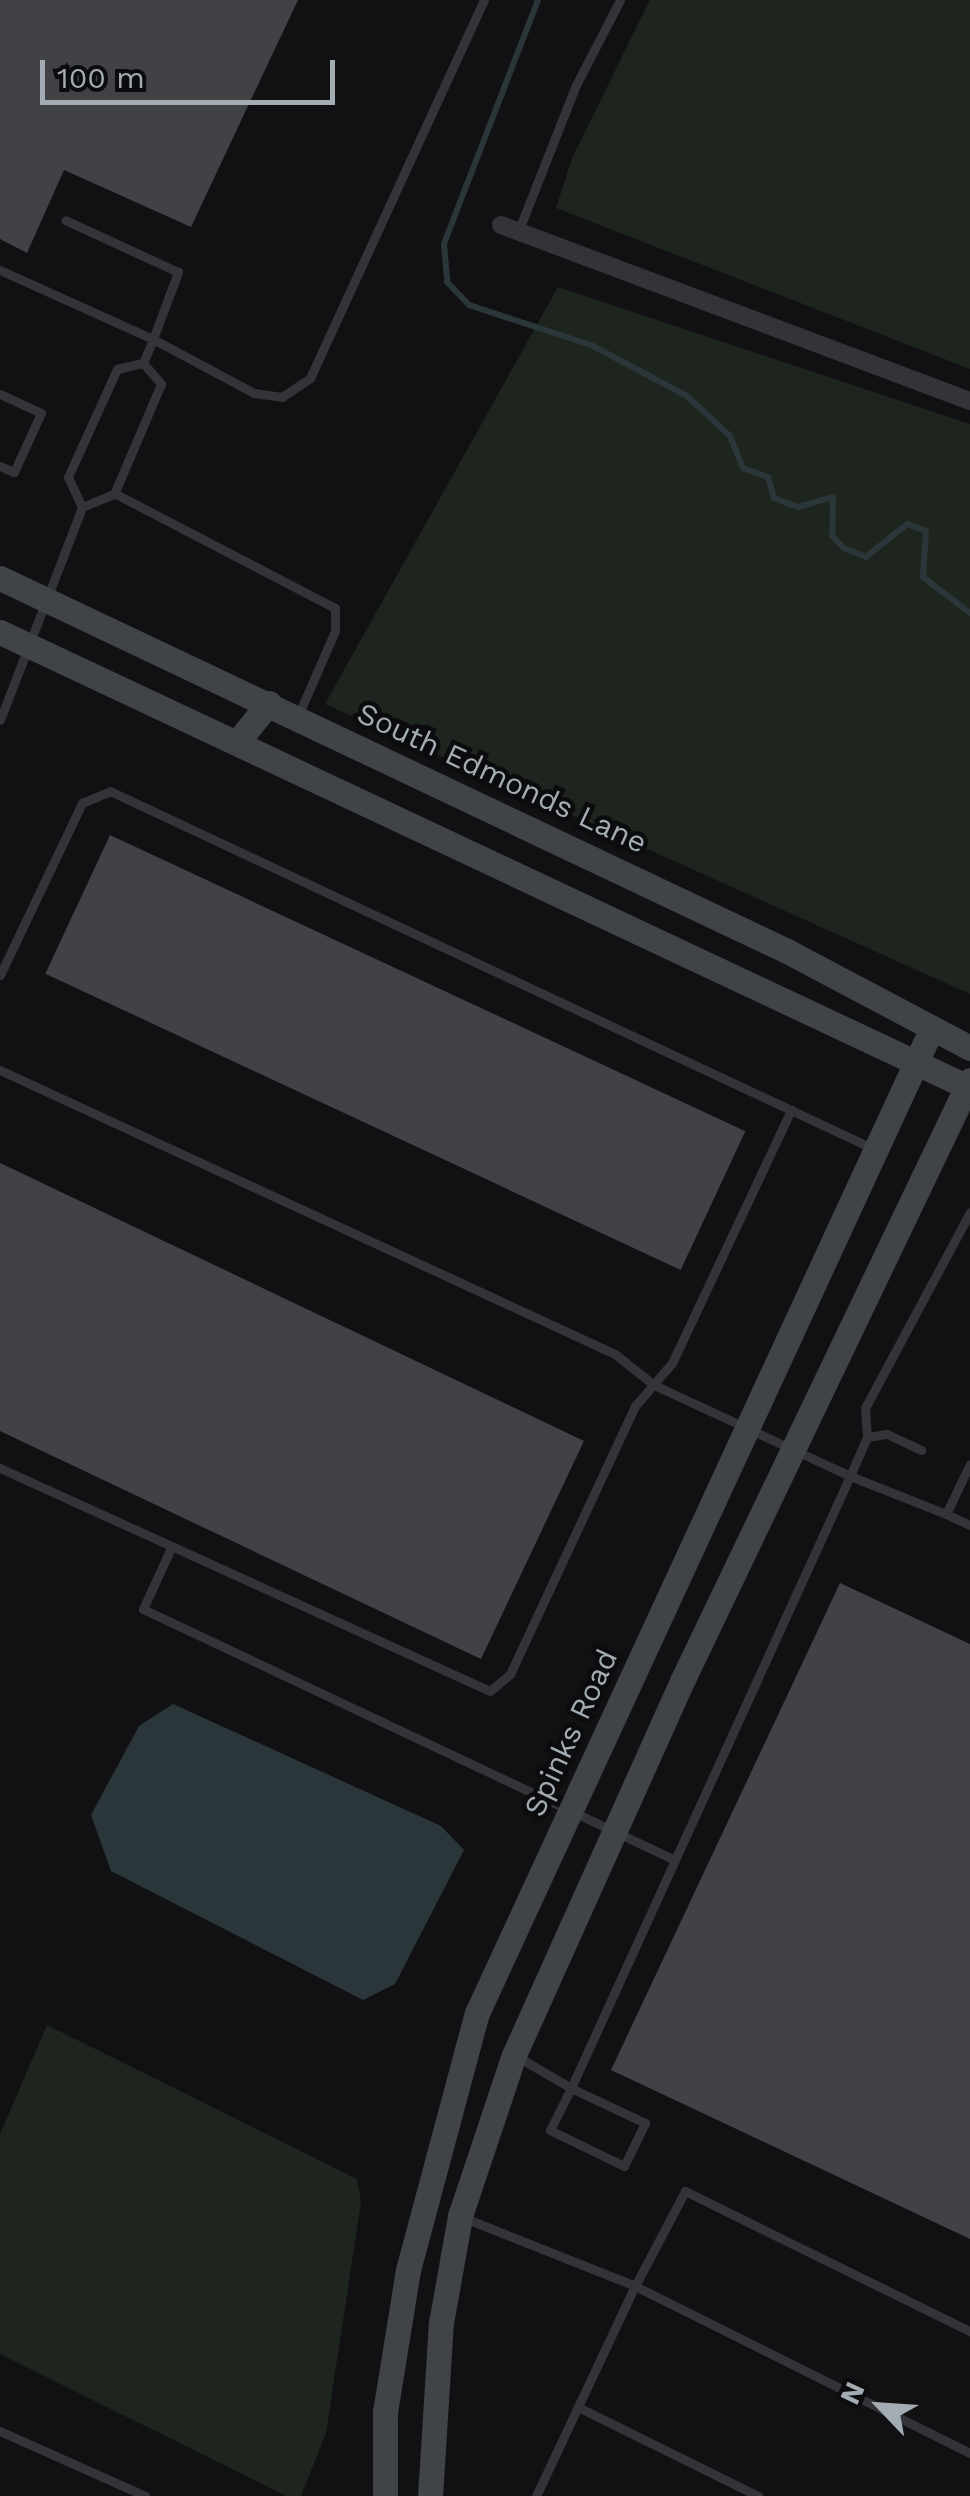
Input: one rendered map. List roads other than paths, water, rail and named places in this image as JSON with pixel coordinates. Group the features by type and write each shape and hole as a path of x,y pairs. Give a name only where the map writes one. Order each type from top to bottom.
{"main road":[{"name":"South Edmonds Lane","path":"0,578 788,951 970,1048"},
{"path":"0,632 969,1085 794,1448 514,2055 460,2216 441,2323 430,2496"},
{"path":"238,741 269,703"},
{"name":"Spinks Road","path":"385,2496 385,2412 421,2210 477,2013 931,1030"},
{"path":"421,2210 460,2216"}],"street":[{"path":"510,229 970,401"}],"lane":[{"path":"0,270 153,339 254,393 282,397 310,378 484,0"},
{"path":"510,229 620,0"},
{"path":"65,220 178,272 144,364"},
{"path":"82,508 114,493 161,384 144,364"},
{"path":"0,720 34,648 82,508 68,477 117,369 144,364"},
{"path":"0,394 41,413 14,472 0,466"},
{"path":"114,493 335,608 338,623 298,718"},
{"path":"0,975 82,802 110,791 876,1150"},
{"path":"0,1070 616,1354 654,1385 850,1476 970,1525"},
{"path":"0,1468 490,1691 510,1674 635,1406 672,1363 791,1110"},
{"path":"514,2055 571,2088 645,2124 624,2166 550,2130 571,2088 868,1437 865,1408 970,1212"},
{"path":"868,1437 886,1434 922,1450"},
{"path":"946,1514 970,1464"},
{"path":"171,1548 144,1609 570,1815 675,1860"},
{"path":"536,2496 684,2192 970,2330"},
{"path":"460,2216 635,2286 970,2454"},
{"path":"578,2407 758,2496"},
{"path":"0,2431 145,2496"}],"waterway":[{"path":"538,0 444,244 447,282 469,305 591,345 687,396 730,436 743,468 768,477 774,498 798,507 833,497 832,536 844,548 866,557 907,524 926,531 923,577 970,613"}]}
